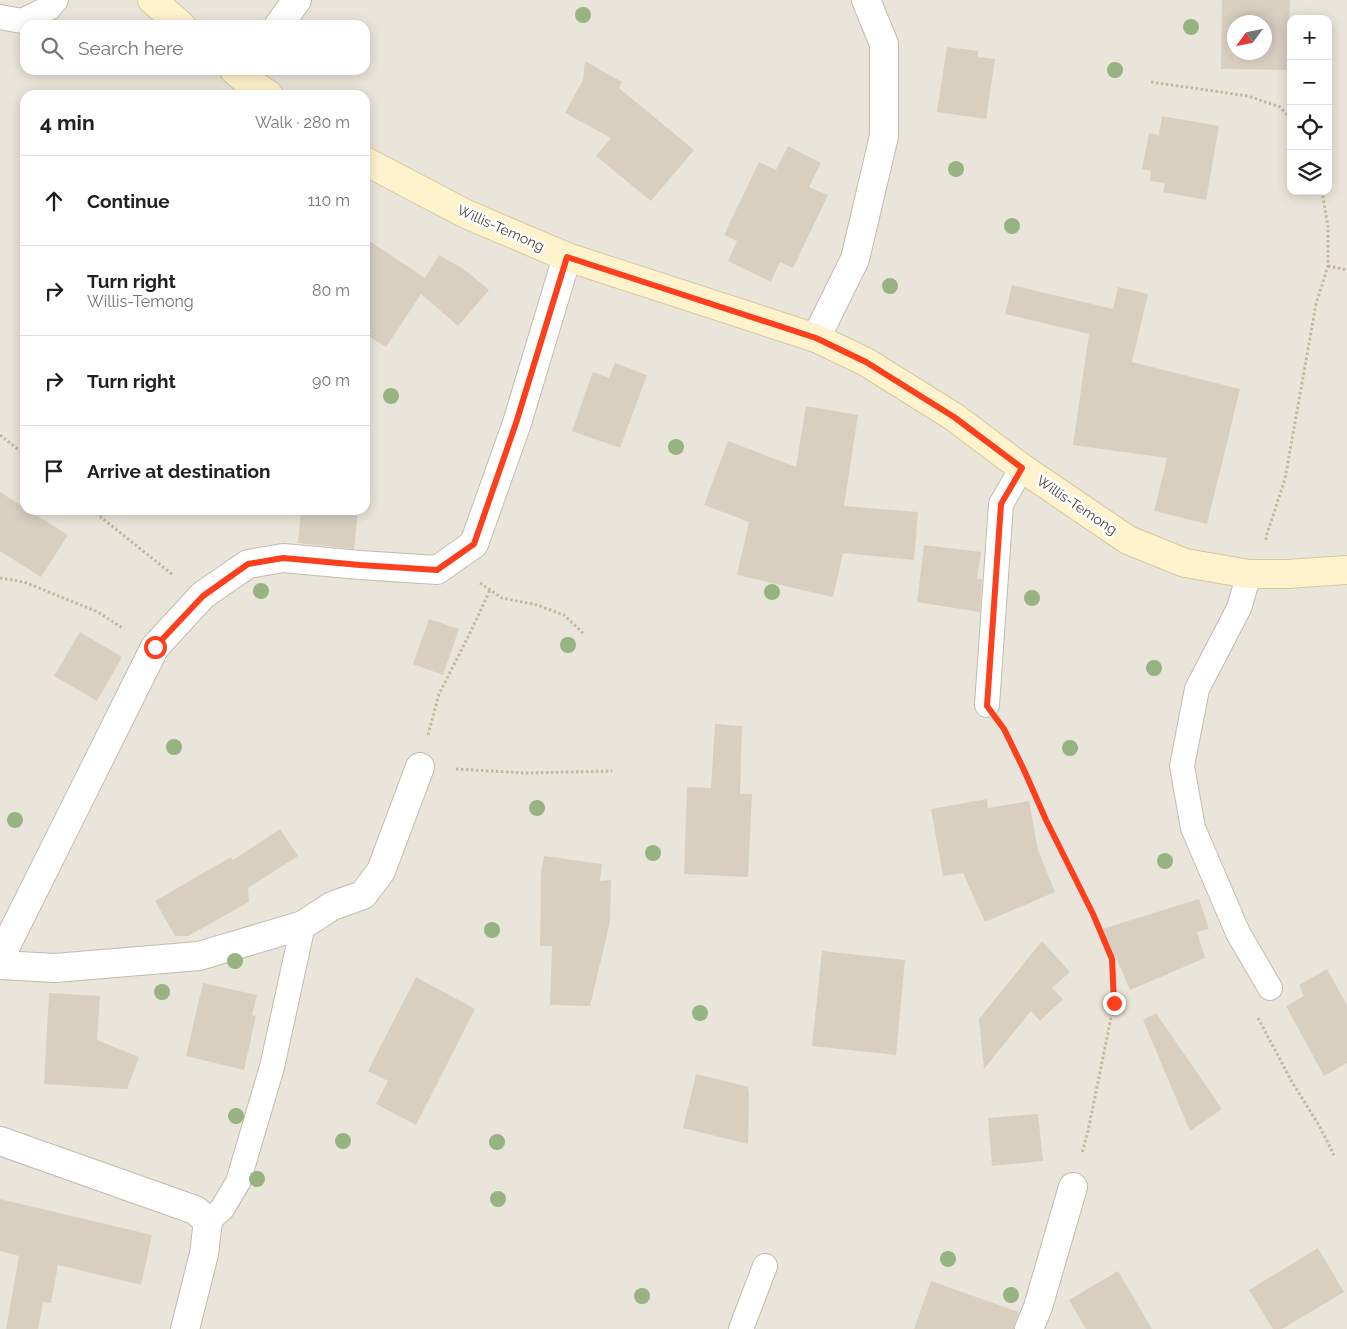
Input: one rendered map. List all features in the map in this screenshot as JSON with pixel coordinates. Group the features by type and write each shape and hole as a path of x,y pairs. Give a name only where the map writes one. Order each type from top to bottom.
{"main road":[{"path":"152,0 175,20"},
{"path":"244,75 261,90"},
{"name":"Willis-Temong","path":"370,164 466,214 567,257 816,338 866,362 954,417 1022,468 1128,540 1185,563 1258,573 1288,574 1347,570"}],"street":[{"path":"283,20 297,0"},
{"path":"816,338 855,259 884,136 884,44 866,0"},
{"path":"0,958 155,647 203,596 248,564 283,558 437,570 474,544 516,423 567,257"},
{"path":"0,965 55,968 199,956 303,925 332,906 363,895 381,871 420,767"},
{"path":"0,1141 195,1210 208,1220 204,1254 185,1329"},
{"path":"1029,1329 1038,1307 1072,1188"}],"lane":[{"path":"0,16 22,20 50,8 56,0"},
{"path":"987,706 1001,504 1022,468"},
{"path":"1258,573 1197,689 1182,766 1193,828 1238,933 1270,988"},
{"path":"208,1220 222,1209 238,1182 272,1067 303,925"},
{"path":"741,1329 765,1266"}],"path":[{"path":"1151,82 1248,96 1280,106 1287,114"},
{"path":"1258,573 1266,537 1285,479 1316,304 1328,266 1328,227 1323,195"},
{"path":"1328,266 1347,270"},
{"path":"0,435 20,450"},
{"path":"98,515 166,570 203,596"},
{"path":"455,557 478,581 502,598 537,605 564,615 585,635"},
{"path":"0,578 24,582 98,612 155,647"},
{"path":"490,590 439,694 420,767 525,773 612,771"},
{"path":"987,706 1004,729 1046,820 1093,914 1112,959 1114,1003 1088,1131 1072,1188"},
{"path":"1257,1016 1334,1155"}],"shaded area":[{"path":"0,0 1347,0 1347,1329 0,1329"}],"building":[{"path":"1222,0 1290,0 1290,15 1287,15 1287,70 1221,69"},
{"path":"947,47 978,51 978,57 995,59 986,119 937,112"},
{"path":"585,61 622,82 619,88 694,150 651,201 596,156 611,138 565,113 583,80"},
{"path":"1162,116 1219,126 1206,200 1163,192 1165,183 1150,181 1151,171 1142,169 1149,133 1159,135"},
{"path":"788,146 821,163 809,187 828,195 793,268 780,262 771,282 728,261 737,241 724,235 759,162 776,170"},
{"path":"370,241 425,278 439,255 465,270 489,290 458,326 421,294 386,347 370,337"},
{"path":"1012,285 1113,309 1118,287 1148,294 1132,362 1240,389 1207,524 1154,511 1167,458 1073,445 1089,334 1005,314"},
{"path":"615,363 647,375 620,448 572,431 593,372 609,378"},
{"path":"806,406 858,415 844,506 918,512 914,560 843,553 833,597 737,575 749,522 704,505 728,441 796,467"},
{"path":"0,492 20,505 20,515 36,515 68,535 41,577 0,551"},
{"path":"301,515 357,515 354,549 298,543"},
{"path":"924,545 981,552 977,579 982,579 980,612 917,602"},
{"path":"429,619 459,629 443,675 413,664"},
{"path":"80,632 122,657 97,701 54,676"},
{"path":"715,724 742,726 740,794 752,794 748,877 684,874 687,787 711,788"},
{"path":"987,799 988,808 1029,801 1038,850 1055,892 985,922 963,873 943,876 931,809"},
{"path":"280,829 298,856 248,888 249,902 188,936 175,936 155,901 231,857 233,860"},
{"path":"544,856 602,864 600,881 611,880 610,922 590,1006 550,1005 552,946 540,946 541,872"},
{"path":"1199,899 1209,929 1197,932 1205,958 1130,990 1116,957 1122,955 1111,958 1102,929"},
{"path":"1042,941 1070,972 1052,988 1063,999 1040,1021 1031,1011 984,1069 979,1019"},
{"path":"822,951 905,960 896,1055 812,1046"},
{"path":"1327,969 1347,1005 1347,1063 1324,1076 1286,1006 1304,996 1299,985"},
{"path":"416,977 475,1009 416,1125 376,1104 388,1081 368,1071"},
{"path":"203,983 257,995 252,1015 256,1016 244,1070 186,1056"},
{"path":"49,993 100,996 97,1040 139,1057 127,1089 44,1084"},
{"path":"1156,1013 1222,1109 1190,1131 1143,1020"},
{"path":"696,1074 749,1087 748,1144 683,1128"},
{"path":"1038,1114 1043,1161 992,1166 988,1118"},
{"path":"0,1199 152,1235 141,1285 58,1265 51,1303 43,1302 38,1329 6,1329 19,1256 0,1251"},
{"path":"1318,1248 1344,1292 1282,1329 1273,1329 1249,1290"},
{"path":"1118,1271 1152,1329 1086,1329 1069,1300"},
{"path":"931,1281 1019,1312 1014,1329 914,1329"}],"route":[{"path":"155,647 203,596 248,564 283,558 437,570 474,544 516,423 567,257 816,338 866,362 954,417 1022,468 1001,504 987,706 1004,729 1046,820 1093,914 1112,959 1114,1003"}]}
